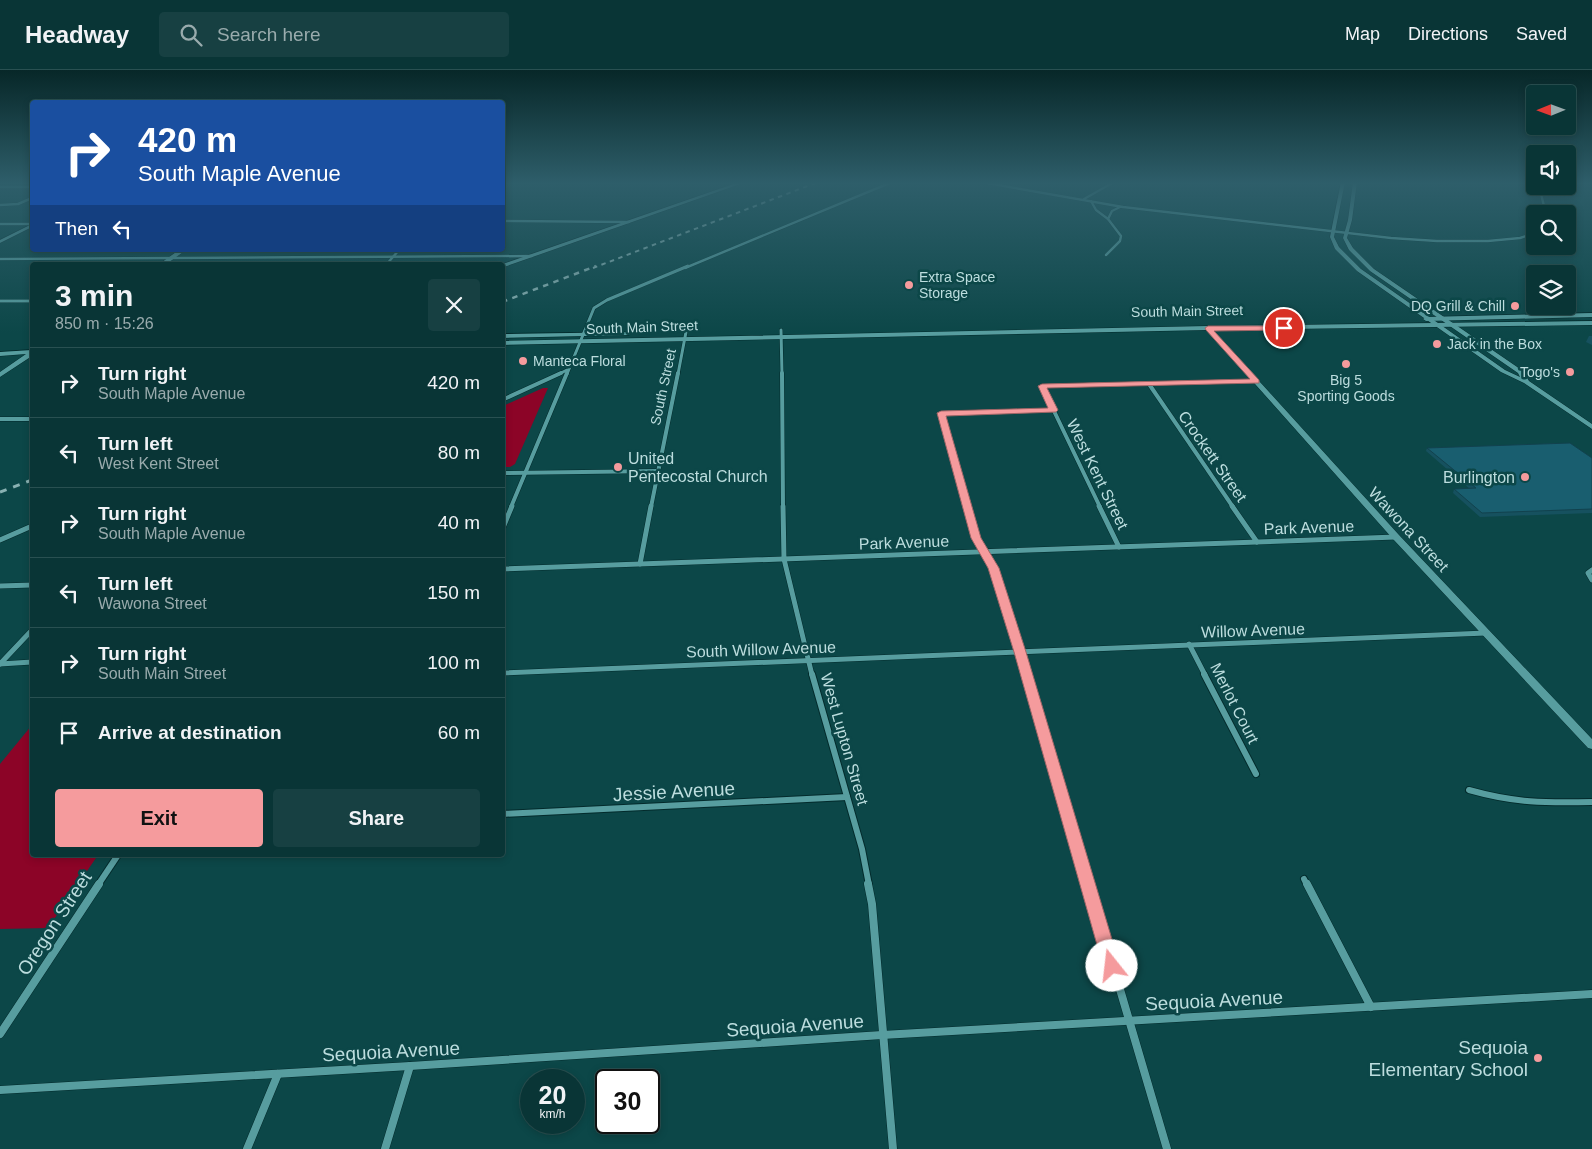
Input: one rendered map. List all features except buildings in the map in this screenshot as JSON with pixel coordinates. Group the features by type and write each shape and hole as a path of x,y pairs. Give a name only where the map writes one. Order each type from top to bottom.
{"main road":[{"path":"505,265 599,232"},
{"path":"165,262 180,252"},
{"path":"1529,324 1540,321 1570,320 1578,318 1580,315"},
{"name":"South Main Street","path":"1014,330 1252,322 1592,315"},
{"path":"1208,328 1252,322"},
{"name":"South Main Street","path":"505,336 1592,323"},
{"name":"South Main Street","path":"505,343 580,342 685,335"},
{"path":"0,354 30,352"},
{"path":"0,375 30,353"}],"street":[{"path":"0,242 18,232"},
{"path":"505,523 591,312 607,300 770,232"},
{"path":"1106,255 1120,242 1121,236 1118,232"},
{"path":"1332,232 1337,248 1353,264 1502,371 1526,382 1592,426"},
{"path":"1341,232 1413,240 1463,242 1526,236"},
{"path":"1346,233 1347,243 1360,260 1372,270 1521,372 1526,382"},
{"path":"389,262 397,252"},
{"path":"0,259 532,256"},
{"path":"0,301 30,301"},
{"name":"Wawona Street","path":"1208,328 1396,537 1592,745"},
{"name":"West Lupton Street","path":"782,334 784,559 808,660 862,849 872,904 893,1149"},
{"name":"South Street","path":"640,564 685,335"},
{"path":"505,399 568,370"},
{"path":"1148,384 1256,382"},
{"name":"West Kent Street","path":"1119,547 1042,386 1148,384"},
{"name":"Crockett Street","path":"1148,384 1257,542"},
{"path":"1053,410 941,413 976,538 994,568 1020,652 1167,1149"},
{"path":"0,419 30,419"},
{"path":"505,473 658,471"},
{"path":"0,540 30,527"},
{"name":"Park Avenue","path":"505,568 1396,537"},
{"path":"1592,570 1588,573 1592,580"},
{"path":"0,586 30,585"},
{"path":"0,664 30,632"},
{"name":"Willow Avenue","path":"1020,652 1486,633"},
{"name":"Merlot Court","path":"1189,644 1256,774"},
{"name":"South Willow Avenue","path":"505,673 1020,652"},
{"path":"0,664 30,662"},
{"path":"1469,790 1500,799 1532,803 1592,802"},
{"name":"Jessie Avenue","path":"505,814 847,797"},
{"name":"Oregon Street","path":"0,1034 117,857"},
{"path":"1304,879 1371,1007"},
{"name":"Sequoia Avenue","path":"0,1090 410,1066 882,1035 1592,994"},
{"path":"385,1149 410,1066"},
{"path":"247,1149 278,1074"}],"shaded area":[{"path":"543,388 548,388 515,464 510,467 505,467 505,405"},
{"path":"30,727 30,857 97,857 48,928 0,929 0,764"}],"railway":[{"path":"593,268 686,232"},
{"path":"505,301 596,266"},
{"path":"0,492 30,481"}],"place":[{"name":"Extra Space Storage","path":"909,285"},
{"name":"DQ Grill & Chill","path":"1515,306"},
{"name":"Jack in the Box","path":"1437,344"},
{"name":"Manteca Floral","path":"523,361"},
{"name":"Big 5 Sporting Goods","path":"1346,364"},
{"name":"Togo's","path":"1570,372"},
{"name":"United Pentecostal Church","path":"618,467"},
{"name":"Burlington","path":"1525,477"},
{"name":"Sequoia Elementary School","path":"1538,1058"}],"route":[{"path":"1112,966 1020,652 994,568 976,538 941,413 1053,410 1042,386 1256,382 1208,328 1284,328"}]}
